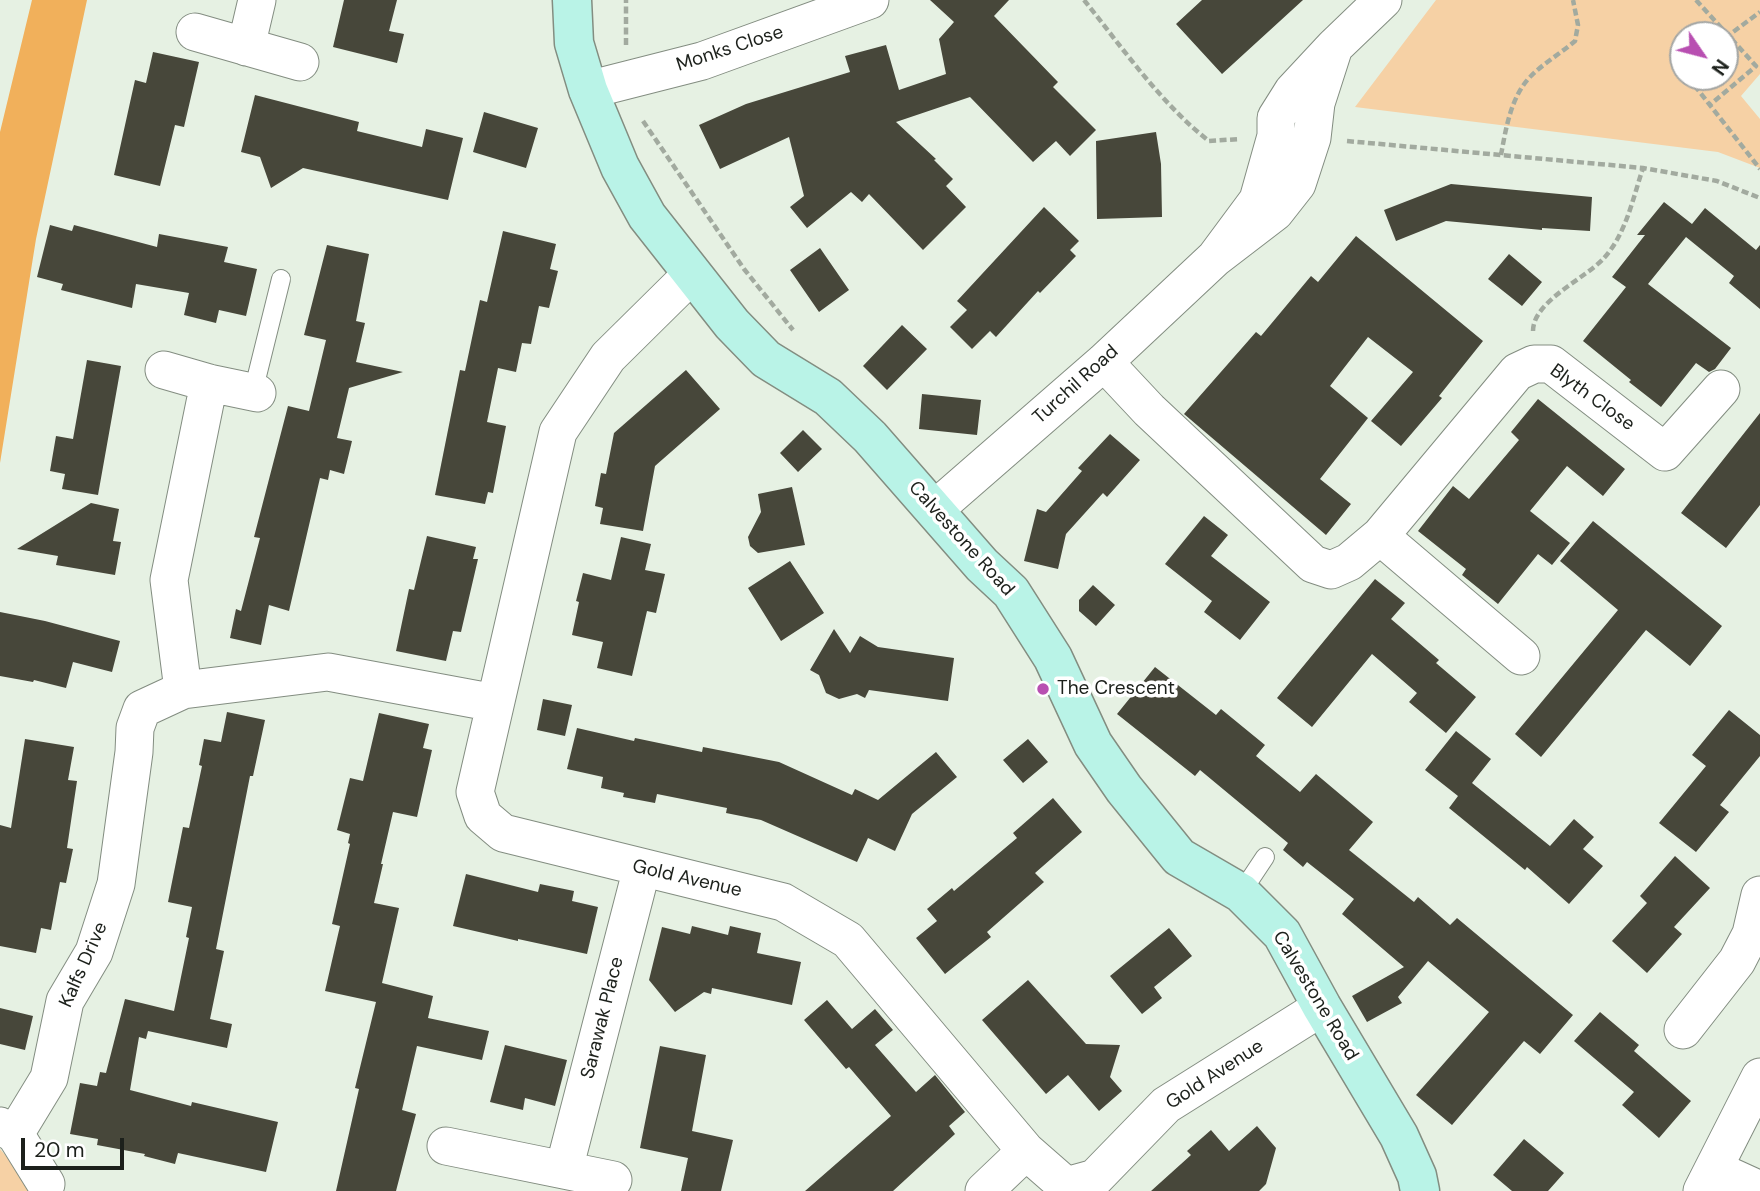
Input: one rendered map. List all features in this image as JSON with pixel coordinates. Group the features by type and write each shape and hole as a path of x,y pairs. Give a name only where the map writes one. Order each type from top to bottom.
{"street":[{"path":"246,47 257,0"},
{"name":"Calvestone Road","path":"572,0 574,43 588,90 620,167 646,216 732,324 766,359 828,397 870,437 982,565 1011,592 1053,658 1093,744 1124,789 1179,857 1241,893 1283,934 1322,1007 1399,1136 1417,1176 1420,1191"},
{"name":"Monks Close","path":"588,90 702,61 870,0"},
{"name":"Turchil Road","path":"1215,258 1258,200 1276,136 1276,118 1293,91 1383,0"},
{"path":"195,32 300,62"},
{"name":"Turchil Road","path":"934,510 1104,362 1215,258 1275,212 1297,184 1312,138 1316,103 1334,47"},
{"name":"Gold Avenue","path":"692,274 608,357 558,432 475,792 483,816 503,833 783,902 848,940 1026,1151 1066,1186 1095,1178 1166,1105 1322,1007"},
{"name":"Blyth Close","path":"1104,362 1149,410 1313,564 1331,570 1349,562 1380,536 1517,372 1534,364 1551,364 1665,452 1721,389"},
{"path":"164,370 255,393"},
{"path":"183,690 169,580 209,383"},
{"path":"1380,536 1521,656"},
{"name":"Kalfs Drive","path":"46,1184 7,1130 48,1078 65,1002 94,952 116,884 135,728 142,709 183,690 328,673 495,703"},
{"name":"Sarawak Place","path":"564,1169 642,868"},
{"path":"1683,1030 1737,961 1751,934 1760,895"},
{"path":"1760,1077 1708,1180 1760,1191"},
{"path":"446,1146 613,1180"},
{"path":"984,1191 1026,1151"}],"lane":[{"path":"255,393 281,279"},
{"path":"1241,893 1265,857"}],"path":[{"path":"625,51 626,0"},
{"path":"1084,0 1135,64 1194,129 1209,141 1276,136"},
{"path":"1501,155 1507,124 1518,95 1530,77 1575,41 1578,25 1574,0"},
{"path":"1696,0 1714,21"},
{"path":"1739,27 1760,12"},
{"path":"1739,48 1756,66 1739,80"},
{"path":"1700,91 1760,169"},
{"path":"1711,104 1726,91"},
{"path":"642,119 744,269 799,338"},
{"path":"1312,138 1643,168 1717,181 1760,198"},
{"path":"1533,342 1533,323 1540,309 1586,276 1605,257 1623,229 1643,168"}],"shaded area":[{"path":"32,0 87,0 36,239 0,463 0,132"},
{"path":"1436,0 1760,0 1760,74 1741,96 1760,119 1760,168 1718,152 1355,107"},
{"path":"0,1149 36,1190 38,1191 0,1191"}],"building":[{"path":"344,0 397,0 389,31 404,34 397,63 333,47"},
{"path":"930,0 1009,0 994,16 1058,82 1053,87 1096,130 1070,156 1056,141 1033,162 970,97 896,122 936,159 934,160 953,179 946,186 966,207 923,250 869,194 862,202 851,192 807,228 790,207 804,196 789,137 720,169 699,125 746,104 850,72 845,56 886,45 899,90 946,74 939,39 954,22"},
{"path":"1202,0 1303,0 1222,74 1176,24"},
{"path":"153,52 199,62 184,127 175,125 160,186 114,175 135,80 146,83"},
{"path":"255,95 359,122 357,131 422,147 426,129 463,138 448,200 303,168 271,188 260,157 241,152"},
{"path":"484,112 538,128 526,168 473,152"},
{"path":"1156,132 1161,164 1162,217 1097,219 1096,141"},
{"path":"1451,184 1592,197 1590,231 1542,230 1446,221 1396,241 1384,210"},
{"path":"1664,202 1692,224 1705,208 1756,250 1760,245 1760,309 1729,283 1734,276 1686,237 1648,284 1731,348 1715,369 1709,372 1696,363 1661,407 1583,341 1626,287 1612,277 1645,235 1637,235"},
{"path":"1044,207 1079,241 1070,250 1076,256 1040,293 1038,291 996,337 990,331 972,349 950,327 967,310 957,301"},
{"path":"50,225 72,231 74,225 157,247 159,234 228,247 224,262 257,269 246,316 219,310 216,323 184,315 189,293 136,284 132,308 61,290 63,284 37,277"},
{"path":"503,231 556,244 550,269 558,271 549,308 539,306 531,344 522,343 516,372 498,368 487,422 506,426 493,493 488,492 485,504 435,495 460,370 465,371 480,300 487,302"},
{"path":"1356,236 1483,341 1439,396 1442,398 1401,446 1371,421 1413,372 1368,337 1330,386 1368,418 1320,479 1351,504 1326,535 1184,414 1256,332 1261,336 1311,276 1318,282"},
{"path":"327,245 369,254 356,321 365,323 356,362 403,372 349,388 337,438 352,441 344,474 330,470 328,480 320,478 289,611 269,605 261,645 230,638 236,609 241,611 260,538 254,537 288,406 309,411 326,340 304,335"},
{"path":"820,248 849,290 819,312 790,270"},
{"path":"1509,254 1542,282 1522,306 1488,279"},
{"path":"902,325 927,349 887,390 863,366"},
{"path":"87,360 121,366 98,495 62,489 65,474 50,471 56,436 73,439"},
{"path":"686,370 720,409 655,466 643,531 600,524 603,508 595,506 601,473 606,474 614,433"},
{"path":"922,394 981,400 977,435 919,429"},
{"path":"1538,399 1625,469 1603,496 1567,466 1530,511 1570,543 1552,565 1538,554 1498,604 1462,575 1466,569 1418,531 1453,486 1469,499 1519,440 1511,432"},
{"path":"1760,413 1760,505 1726,548 1681,513"},
{"path":"803,430 822,449 798,472 780,453"},
{"path":"1110,434 1140,460 1107,497 1103,493 1066,534 1058,569 1024,561 1037,509 1046,512 1082,471 1078,468"},
{"path":"792,487 805,545 758,553 750,546 748,537 761,512 758,494"},
{"path":"91,503 119,509 113,541 121,542 115,575 56,565 58,556 17,549"},
{"path":"1204,516 1228,535 1211,556 1270,602 1240,640 1204,612 1212,601 1165,564"},
{"path":"1593,521 1722,626 1690,666 1646,630 1541,757 1515,734 1618,610 1560,561"},
{"path":"427,536 476,547 473,559 478,559 461,632 453,631 446,661 396,651 409,589 414,590"},
{"path":"621,537 651,544 645,570 665,574 656,613 647,611 632,676 597,668 603,642 572,635 583,573 611,580"},
{"path":"790,561 824,613 781,641 748,588"},
{"path":"1375,579 1405,603 1391,619 1439,660 1436,663 1476,697 1446,733 1409,702 1417,693 1372,654 1312,727 1277,698"},
{"path":"1093,585 1115,605 1096,626 1079,611 1079,600"},
{"path":"0,612 120,641 112,672 73,662 66,688 34,680 33,682 0,676"},
{"path":"834,629 850,653 860,636 878,647 954,658 948,701 869,690 865,698 857,694 839,699 826,693 819,675 810,670"},
{"path":"1155,667 1216,715 1221,709 1265,745 1256,756 1300,792 1316,774 1373,822 1349,850 1414,902 1418,897 1450,925 1457,918 1573,1015 1540,1054 1524,1041 1452,1125 1416,1095 1489,1012 1428,961 1398,997 1402,1003 1367,1022 1352,996 1404,967 1342,914 1354,899 1307,862 1303,867 1283,850 1288,843 1200,770 1195,776 1117,714"},
{"path":"543,699 572,705 565,736 537,730"},
{"path":"1729,710 1760,735 1760,756 1720,805 1729,812 1696,852 1659,823 1706,766 1692,755"},
{"path":"227,712 265,720 253,776 250,776 216,949 224,951 210,1019 232,1024 227,1048 148,1031 146,1039 139,1037 130,1090 191,1106 192,1102 278,1122 266,1172 178,1153 175,1164 144,1156 145,1154 97,1145 98,1139 70,1134 80,1083 97,1086 100,1072 106,1073 125,999 174,1011 189,938 186,937 192,907 168,902 183,827 189,828 202,766 199,765 204,739 221,742"},
{"path":"379,713 429,724 423,748 432,750 417,817 393,812 381,864 374,903 399,908 382,983 433,996 428,1018 489,1031 482,1060 417,1046 402,1110 416,1114 396,1191 336,1191 359,1089 355,1088 376,1002 325,991 340,926 332,924 350,844 350,834 337,830 350,778 363,781"},
{"path":"577,728 634,741 635,738 702,752 703,747 779,762 852,795 855,789 878,800 936,752 957,777 912,814 895,851 868,838 857,862 761,820 726,813 727,808 657,794 655,803 623,797 624,793 601,788 603,777 567,769"},
{"path":"1456,731 1491,759 1472,783 1550,846 1574,819 1594,837 1583,849 1603,866 1569,904 1527,867 1525,870 1449,808 1458,796 1425,770"},
{"path":"25,739 74,747 68,780 77,781 67,848 73,849 66,883 60,882 51,930 41,928 36,953 0,946 0,825 11,828"},
{"path":"1028,739 1048,762 1023,783 1003,760"},
{"path":"1053,798 1082,832 1035,873 1044,882 987,932 991,937 945,974 916,938 937,921 927,909 952,888 954,891 1017,838 1013,833"},
{"path":"1675,856 1710,888 1674,927 1682,934 1647,973 1612,941 1647,903 1640,896"},
{"path":"466,874 538,892 540,884 574,891 572,901 598,907 587,954 453,926"},
{"path":"692,926 728,935 730,926 761,933 757,953 801,962 792,1005 712,988 711,994 704,992 675,1012 649,980 662,927 690,934"},
{"path":"1169,928 1192,956 1154,987 1162,998 1142,1014 1110,976"},
{"path":"1028,980 1086,1044 1120,1045 1110,1077 1122,1091 1099,1111 1068,1075 1046,1094 982,1020"},
{"path":"827,1000 852,1029 875,1009 893,1030 875,1045 916,1092 935,1075 965,1112 949,1126 955,1134 893,1191 805,1191 891,1116 804,1020"},
{"path":"0,1008 33,1016 25,1050 0,1044"},
{"path":"1600,1012 1639,1045 1634,1051 1691,1101 1659,1138 1622,1105 1634,1092 1574,1041"},
{"path":"505,1045 567,1060 555,1106 525,1098 523,1110 490,1102"},
{"path":"660,1046 706,1055 692,1131 733,1140 721,1191 681,1191 688,1158 640,1148"},
{"path":"1257,1126 1276,1148 1266,1184 1259,1191 1151,1191 1191,1155 1187,1151 1211,1130 1229,1151"},
{"path":"1524,1139 1564,1173 1548,1191 1512,1191 1493,1175"}],"place":[{"name":"The Crescent","path":"1043,689"}]}
